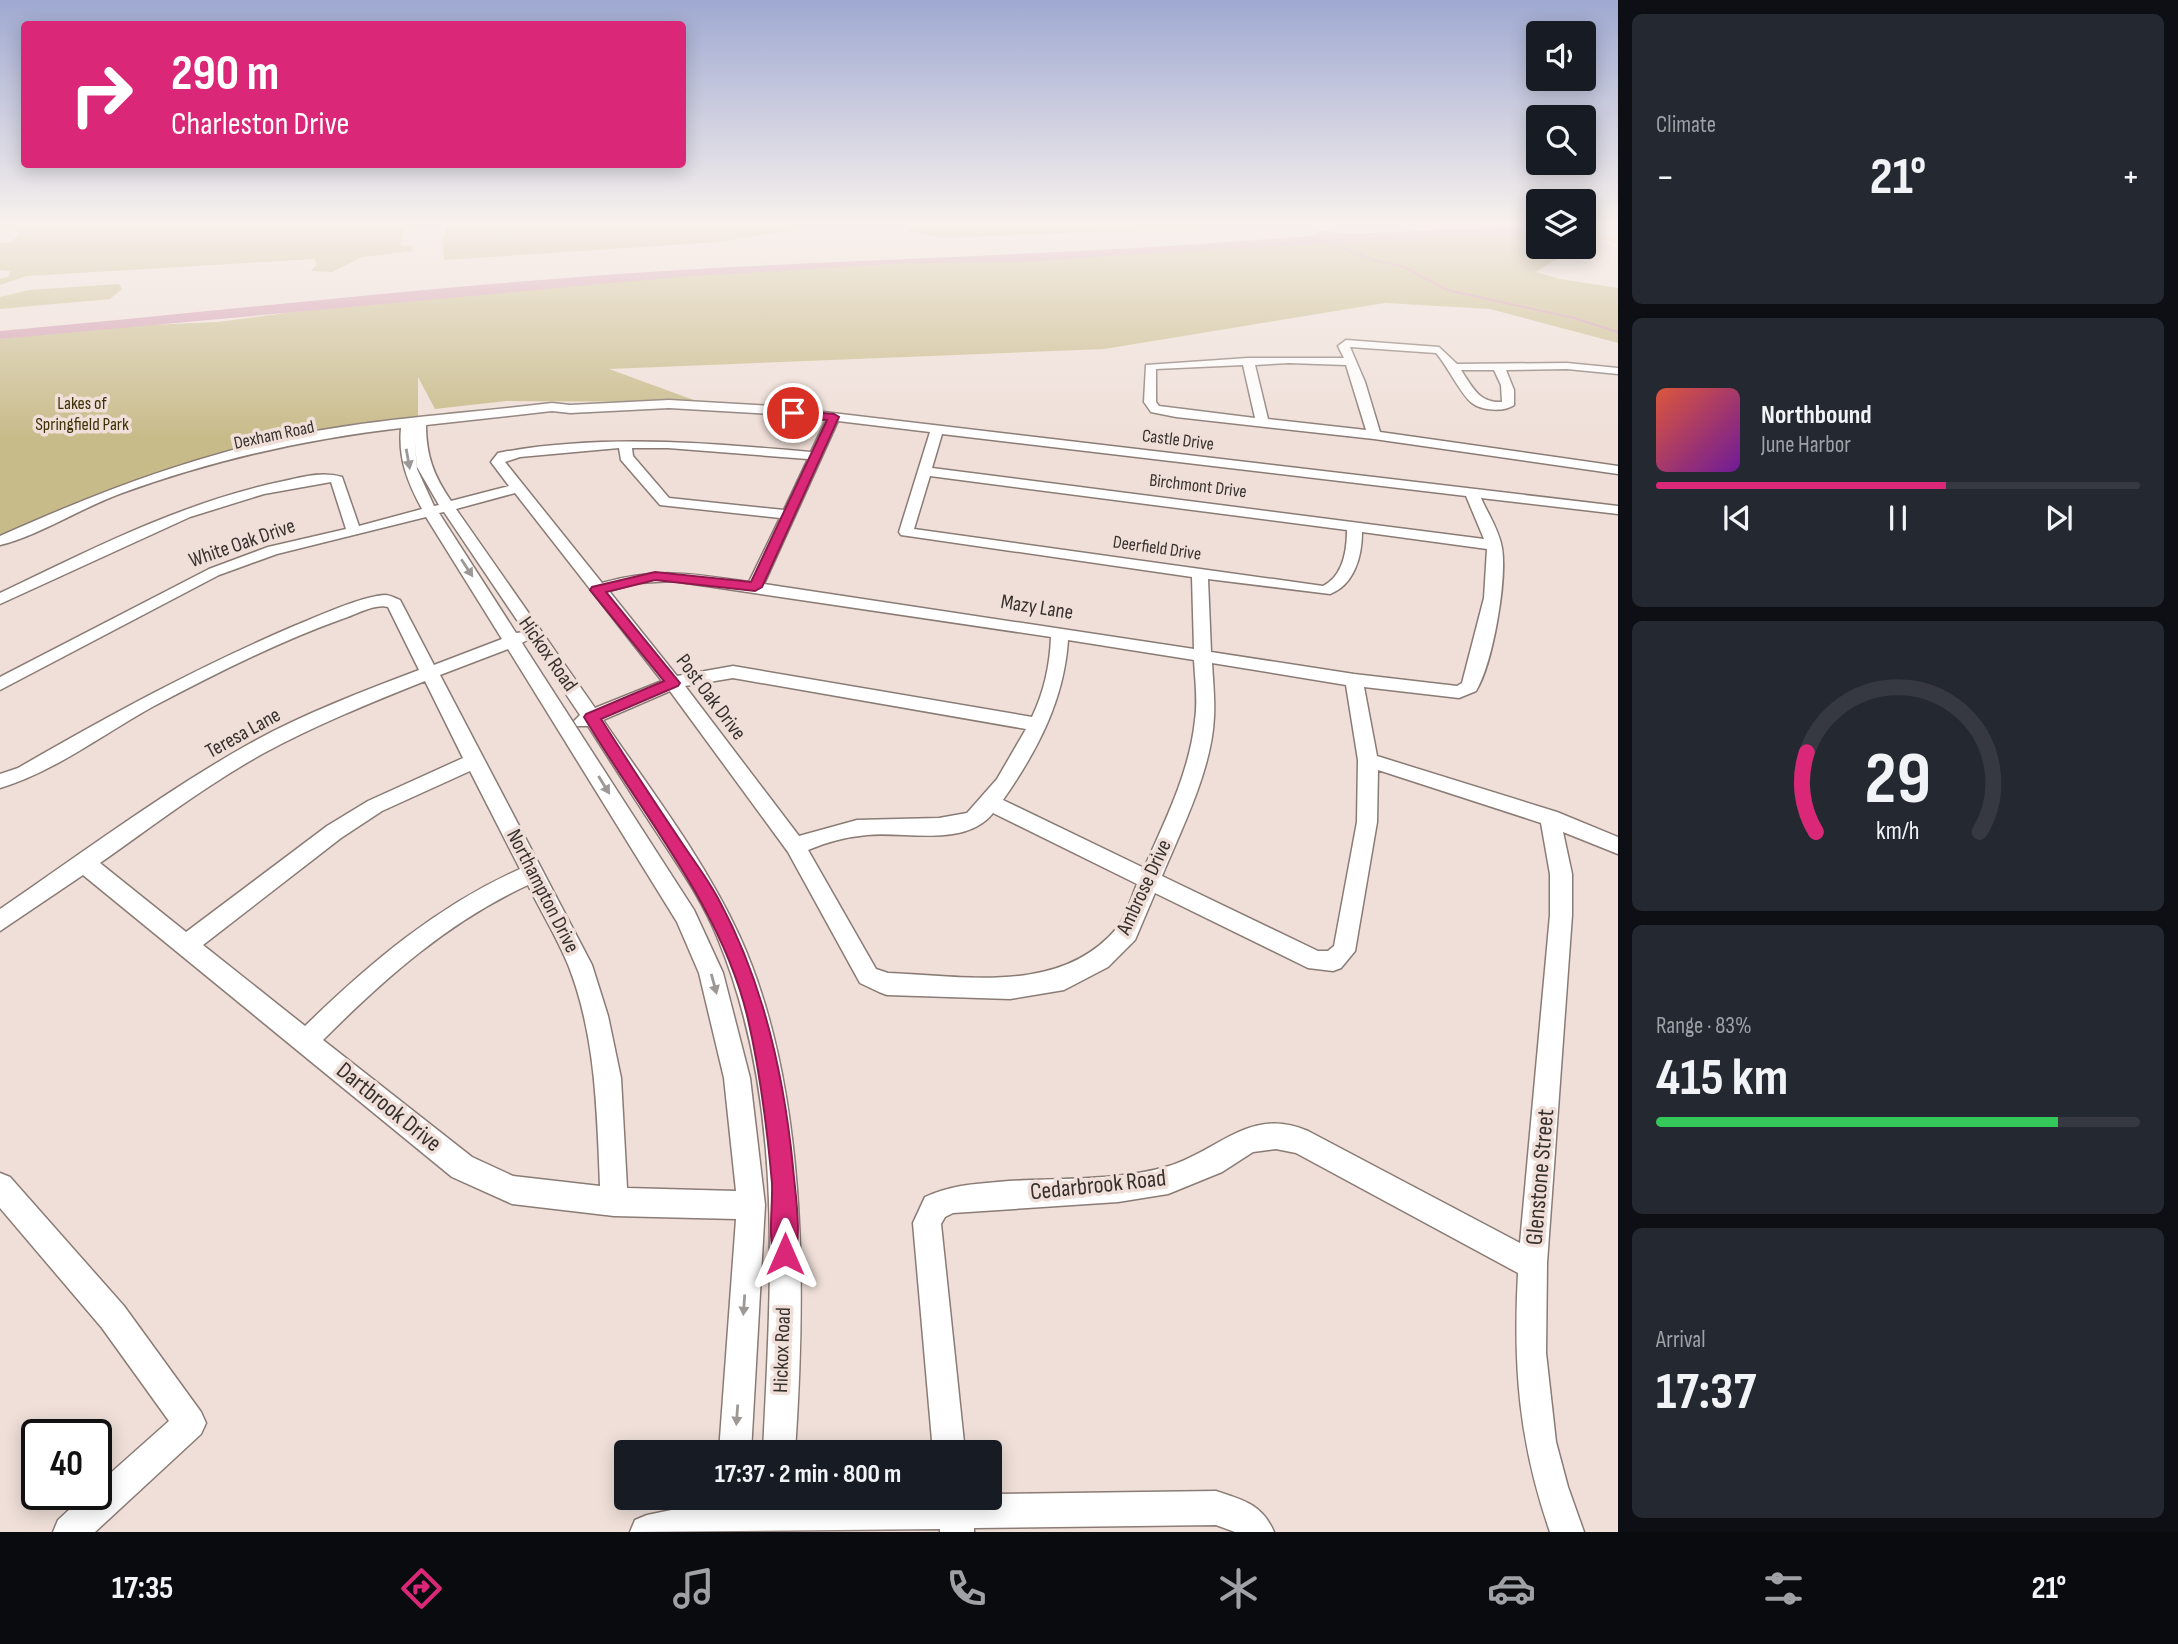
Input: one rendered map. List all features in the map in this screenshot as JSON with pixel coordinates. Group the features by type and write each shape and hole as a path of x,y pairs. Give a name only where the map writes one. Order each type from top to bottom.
{"street":[{"path":"1374,435 1359,382 1343,346 1346,343 1438,350 1454,367 1470,395 1476,401 1491,406 1508,405 1510,401 1506,382 1498,367"},
{"path":"1349,362 1248,361 1150,367 1150,402 1155,408 1374,435 1618,470"},
{"path":"1248,361 1262,422"},
{"path":"1454,367 1567,366 1618,371"},
{"name":"Dexham Road","path":"0,541 104,495 175,469 279,442 414,427 533,419 570,409 669,404 735,407"},
{"name":"Castle Drive","path":"735,407 1618,510"},
{"path":"755,587 834,417"},
{"name":"Dexham Road","path":"0,554 73,520 149,490 209,471 274,454 414,427"},
{"name":"Hickox Road","path":"414,427 425,469 447,506 470,544 592,717 713,906 743,974 756,1013 778,1135 785,1202 779,1440"},
{"name":"Hickox Road","path":"414,427 406,459 411,475 430,511 569,727 686,917 711,974 737,1078 751,1205 736,1440"},
{"path":"925,471 937,430"},
{"path":"788,515 666,502 625,457 625,444 702,445 816,456"},
{"name":"Post Oak Drive","path":"625,444 532,452 503,456 499,459 516,488 673,683 795,846 868,976"},
{"name":"Deerfield Drive","path":"925,471 906,532 1303,589 1333,590 1340,584 1356,538 1354,526"},
{"name":"Birchmont Drive","path":"925,471 1493,545"},
{"path":"0,598 162,524 224,501 289,483 323,478 337,480 354,532"},
{"name":"White Oak Drive","path":"0,684 214,572 273,550 354,532 516,488"},
{"path":"1471,492 1493,545"},
{"name":"Mazy Lane","path":"597,590 637,578 664,576 755,587 1447,693 1470,687 1477,666 1491,598 1493,545"},
{"name":"Ambrose Drive","path":"868,976 887,984 1010,988 1064,979 1100,960 1127,933 1180,809 1201,744 1205,717 1200,573"},
{"name":"Northampton Drive","path":"0,781 25,773 148,702 244,654 319,622 373,603 386,600 394,604 580,965 596,1016 608,1078 614,1202"},
{"name":"Teresa Lane","path":"0,921 194,787 257,749 333,710 534,633"},
{"path":"795,846 825,834 850,829 878,826 936,827 975,818 990,803 1039,725 1058,663 1060,634"},
{"path":"569,727 673,683 715,673 751,674 1039,725"},
{"path":"990,803 1316,961 1333,961 1344,951 1367,822 1368,760 1354,680"},
{"path":"186,945 334,832 375,806 476,760"},
{"path":"1368,760 1550,818 1618,846"},
{"name":"Glenstone Street","path":"1550,818 1561,874 1561,915 1529,1326 1531,1396 1553,1498 1567,1532"},
{"name":"Dartbrook Drive","path":"85,864 462,1167 512,1190 614,1202 751,1205"},
{"path":"307,1040 345,1002 456,910 534,872"},
{"name":"Cedarbrook Road","path":"948,1440 927,1223 935,1207 952,1199 1118,1188 1168,1180 1212,1162 1249,1139 1276,1136 1299,1140 1532,1265"},
{"path":"1,1191 113,1317 190,1423 70,1532"},
{"path":"647,1532 731,1515 955,1514 1216,1508 1245,1517 1257,1532"}],"green space":[{"path":"114,295 110,299 0,309 0,297"},
{"name":"Lakes of Springfield Park","path":"455,295 1618,295 1618,343 1490,309 1385,303 1104,349 609,369 699,402 506,401 435,409 418,377 418,420 236,451 0,538 0,339 126,326 218,322 330,307"}],"shaded area":[{"path":"368,295 477,295 0,339 0,331"}],"waterway":[{"path":"1472,295 1574,318 1618,332"}],"route":[{"path":"785,1254 785,1202 780,1148 766,1058 756,1013 743,974 729,937 713,906 592,717 673,683 597,590 637,578 655,576 755,587 834,417 793,413"}]}
